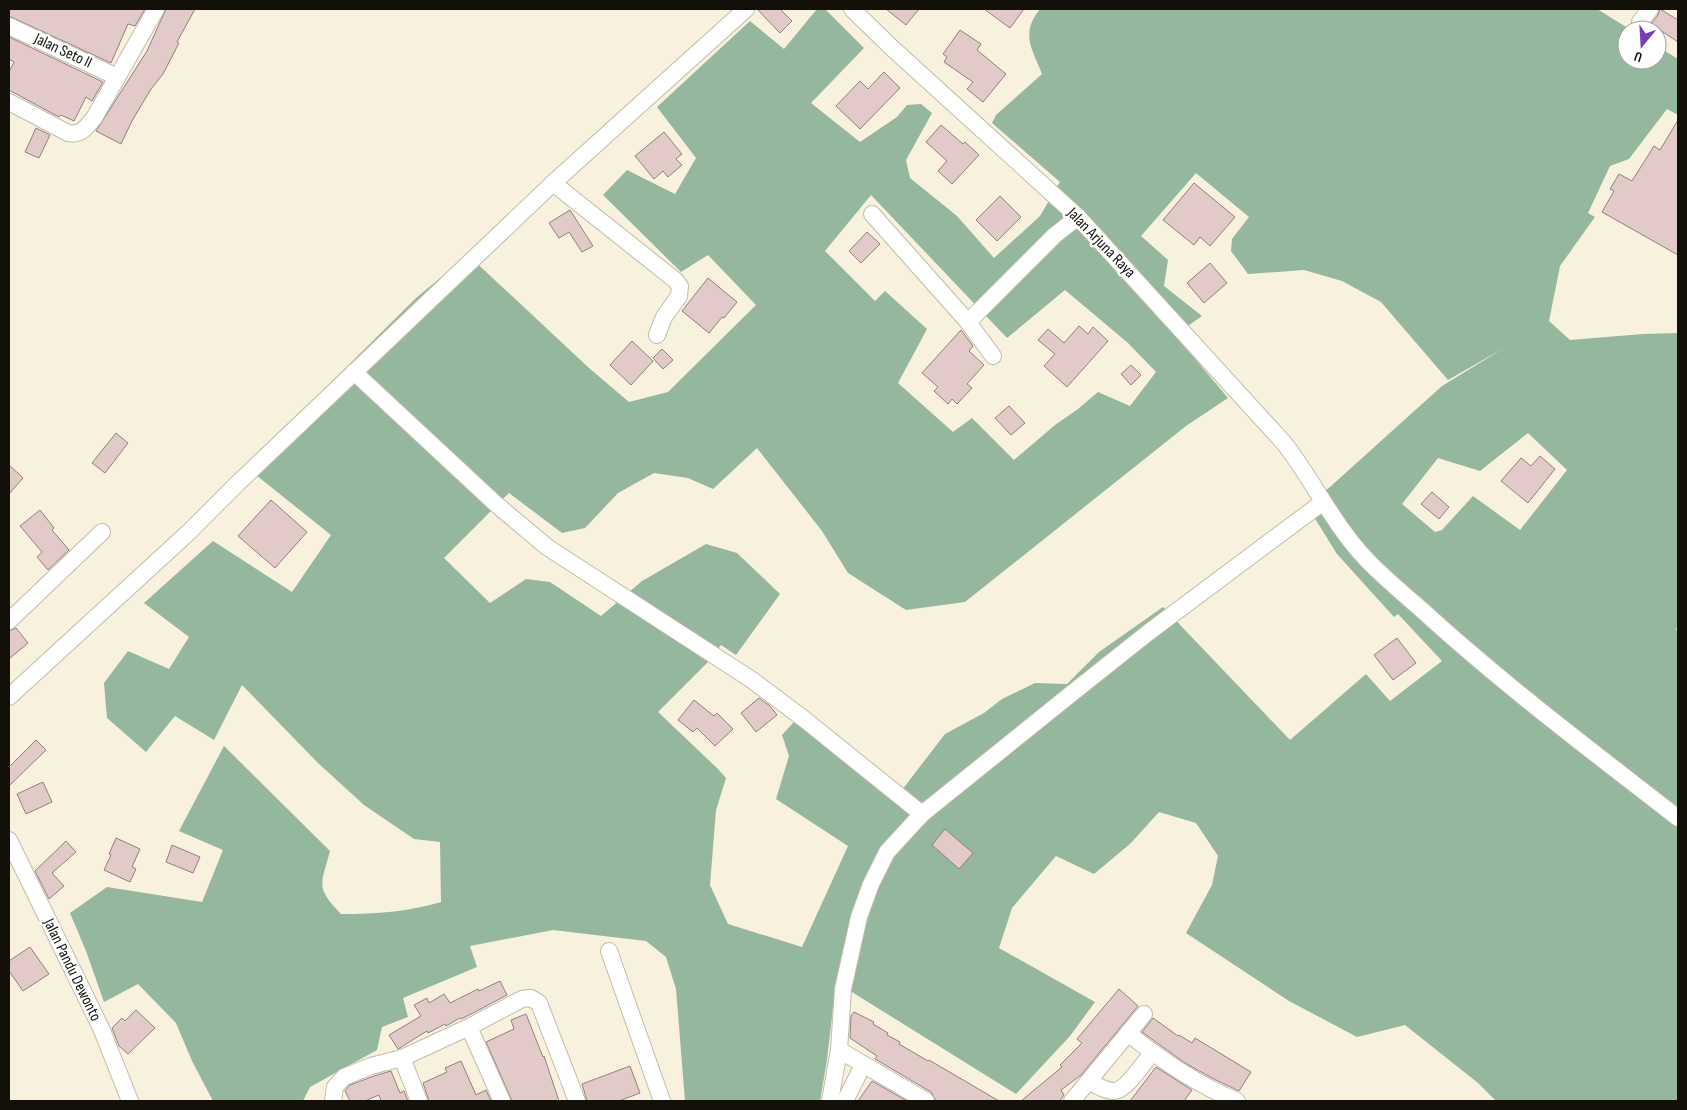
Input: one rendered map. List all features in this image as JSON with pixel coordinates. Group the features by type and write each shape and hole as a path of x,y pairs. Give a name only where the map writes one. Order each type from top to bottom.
{"street":[{"path":"9,102 68,133 78,133 84,130 94,118 156,9"},
{"path":"9,697 189,532 553,183 746,9"},
{"name":"Jalan Arjuna Raya","path":"852,9 890,47 1078,217 1284,443 1302,466 1322,502 1366,559 1505,682 1678,818"},
{"path":"1642,20 1650,9"},
{"name":"Jalan Seto II","path":"9,26 117,76"},
{"path":"553,183 675,280 680,286 679,296 664,316 657,335"},
{"path":"872,214 968,322 994,356"},
{"path":"968,322 1054,235 1078,217"},
{"path":"354,372 497,505 547,547 752,680 804,719 922,814"},
{"path":"830,1101 839,1050 842,989 859,917 871,884 887,852 922,814 1149,632 1322,502"},
{"path":"9,621 102,532"},
{"name":"Jalan Pandu Dewonto","path":"9,840 101,1028 130,1101"},
{"path":"609,951 662,1101"},
{"path":"333,1101 335,1087 344,1077 371,1066 402,1058 469,1027 522,998 531,998 537,1001 546,1020 577,1101"},
{"path":"1072,1101 1144,1014"},
{"path":"469,1027 502,1101"},
{"path":"1128,1033 1204,1095 1237,1101"},
{"path":"839,1050 925,1101"},
{"path":"1089,1081 1108,1090 1121,1090 1152,1053"},
{"path":"402,1058 419,1101"},
{"path":"845,1101 863,1065"}],"green space":[{"path":"817,9 825,9 864,48 811,103 860,142 897,117 907,105 921,104 932,113 906,160 910,178 957,216 994,258 1040,216 1060,182 992,123 996,115 1042,74 1032,49 1029,34 1030,26 1040,9 1597,9 1617,21 1617,70 1667,70 1667,52 1678,59 1678,115 1667,109 1629,159 1610,166 1588,213 1595,217 1560,266 1549,321 1570,340 1678,333 1678,626 1676,629 1678,633 1678,1101 1496,1101 1478,1083 1405,1025 1357,1037 1289,1001 1186,933 1212,885 1218,856 1196,823 1159,812 1131,843 1094,874 1056,856 1012,908 999,948 1095,1002 1070,1036 1016,1094 847,989 834,999 820,1101 685,1101 676,989 666,957 646,941 553,930 470,946 477,967 403,998 408,1017 382,1027 377,1050 310,1087 303,1101 213,1101 192,1061 176,1023 138,984 104,1002 70,913 107,887 202,902 223,850 179,831 224,746 330,851 322,885 327,898 341,914 392,912 441,902 440,842 414,839 364,805 318,763 242,685 214,740 175,716 146,752 107,718 104,683 128,651 169,669 189,637 144,603 213,541 292,592 331,535 246,467 416,298 468,255 589,368 629,402 668,392 756,305 708,255 681,272 603,195 627,170 675,194 696,158 657,107 750,21 784,49","holes":["1196,173 1249,217 1232,239 1231,251 1248,274 1304,270 1342,281 1381,302 1448,380 1504,348 1442,386 1330,487 1306,504 1337,554 1394,617 1398,614 1442,661 1390,701 1366,674 1290,740 1163,607 1099,652 1067,684 1035,683 1002,699 984,713 945,734 895,799 794,722 782,735 789,756 776,799 848,846 802,947 728,924 710,885 716,810 726,778 658,712 708,662 721,645 736,655 780,594 737,553 706,544 642,581 601,616 550,582 526,579 490,603 444,558 509,493 562,533 585,528 618,493 654,473 688,478 713,489 757,448 822,531 848,573 906,610 965,602 1186,426 1228,398 1175,335 1202,316 1164,286 1168,260 1141,236","871,195 1007,338 1065,290 1128,343 1156,372 1130,406 1098,392 1014,460 972,418 953,432 898,383 927,329 885,291 875,301 825,251","1528,433 1567,470 1520,530 1473,496 1442,530 1435,532 1402,504 1438,458 1480,471"]}],"building":[{"path":"9,9 145,9 135,26 128,24 111,63 9,16"},
{"path":"166,9 195,9 177,42 179,43 163,74 151,89 121,144 96,131 147,51"},
{"path":"757,9 780,9 792,21 780,33"},
{"path":"886,9 919,9 906,25"},
{"path":"984,9 1024,9 1010,28"},
{"path":"1660,9 1678,20 1678,42 1667,35 1667,20 1654,20"},
{"path":"960,30 981,44 977,50 1006,74 983,102 967,89 973,82 944,62 947,57 943,54"},
{"path":"9,37 103,82 92,101 86,97 74,121 61,115 59,117 9,90 9,72 14,62 9,59"},
{"path":"884,72 900,88 860,129 836,106 860,81 868,89"},
{"path":"1678,120 1678,255 1602,212 1614,191 1610,189 1619,174 1632,181 1654,146 1660,150"},
{"path":"941,125 963,144 965,142 979,155 952,184 938,171 947,161 926,142"},
{"path":"36,128 50,135 39,158 25,152"},
{"path":"664,132 682,154 676,159 682,165 668,177 663,171 654,179 635,156"},
{"path":"1194,183 1235,217 1210,246 1200,237 1194,245 1163,220"},
{"path":"1000,196 1021,217 997,241 976,220"},
{"path":"570,210 593,246 582,252 569,232 559,238 549,223"},
{"path":"867,232 880,244 861,263 849,251"},
{"path":"1210,263 1227,283 1204,303 1187,283"},
{"path":"708,278 737,302 709,333 682,311"},
{"path":"1079,326 1088,334 1093,327 1108,341 1067,387 1044,366 1055,354 1038,340 1048,329 1064,343"},
{"path":"961,330 973,346 969,351 984,365 967,384 972,388 957,404 952,399 948,404 934,391 938,387 922,373"},
{"path":"632,341 653,361 631,385 610,365"},
{"path":"662,349 673,360 663,369 653,358"},
{"path":"1131,365 1141,375 1131,385 1121,374"},
{"path":"1009,406 1025,423 1011,435 995,418"},
{"path":"116,433 128,443 105,473 92,463"},
{"path":"1540,456 1555,469 1528,503 1501,481 1521,458 1531,466"},
{"path":"9,465 23,478 9,494"},
{"path":"1432,492 1449,507 1439,519 1421,504"},
{"path":"271,500 307,532 275,568 238,536"},
{"path":"40,510 54,528 52,530 69,550 48,570 37,557 42,552 20,526"},
{"path":"16,628 28,643 9,659 9,631"},
{"path":"1397,638 1416,663 1393,680 1374,655"},
{"path":"759,698 770,706 777,715 756,732 741,713"},
{"path":"694,700 714,716 717,713 733,729 715,746 697,728 693,732 678,720"},
{"path":"36,740 46,750 9,786 9,767"},
{"path":"43,782 52,802 26,814 17,794"},
{"path":"945,829 973,853 959,869 932,845"},
{"path":"116,838 140,849 132,867 136,869 130,882 104,870"},
{"path":"66,841 76,852 52,873 64,886 49,899 35,871"},
{"path":"172,845 200,857 193,873 166,862"},
{"path":"30,947 49,974 23,991 9,971 9,961"},
{"path":"500,981 507,995 461,1019 446,1026 445,1024 428,1033 427,1031 398,1049 389,1035 421,1016 414,1005 427,998 429,1003 444,994 450,1003 478,989 479,991"},
{"path":"1119,989 1138,1006 1081,1075 1061,1090 1064,1095 1062,1098 1059,1101 1021,1101 1062,1067 1060,1065 1082,1043 1077,1039"},
{"path":"136,1010 155,1028 128,1054 119,1046 112,1028 122,1018 125,1021"},
{"path":"854,1012 874,1022 873,1024 888,1033 887,1035 900,1042 899,1044 999,1101 936,1101 931,1092 875,1059 877,1056 850,1038 851,1016"},
{"path":"526,1014 544,1056 559,1101 512,1101 486,1042 514,1029 511,1020"},
{"path":"1153,1018 1178,1036 1192,1043 1195,1038 1251,1072 1239,1091 1185,1063 1142,1032"},
{"path":"461,1061 476,1095 486,1090 491,1101 429,1101 423,1083 447,1072 445,1068"},
{"path":"630,1066 640,1093 619,1101 587,1101 582,1084"},
{"path":"1156,1067 1192,1090 1184,1101 1130,1101"},
{"path":"391,1071 400,1093 404,1091 408,1101 381,1101 379,1095 365,1101 350,1101 345,1091 350,1085"},
{"path":"872,1081 907,1101 858,1101"}]}
